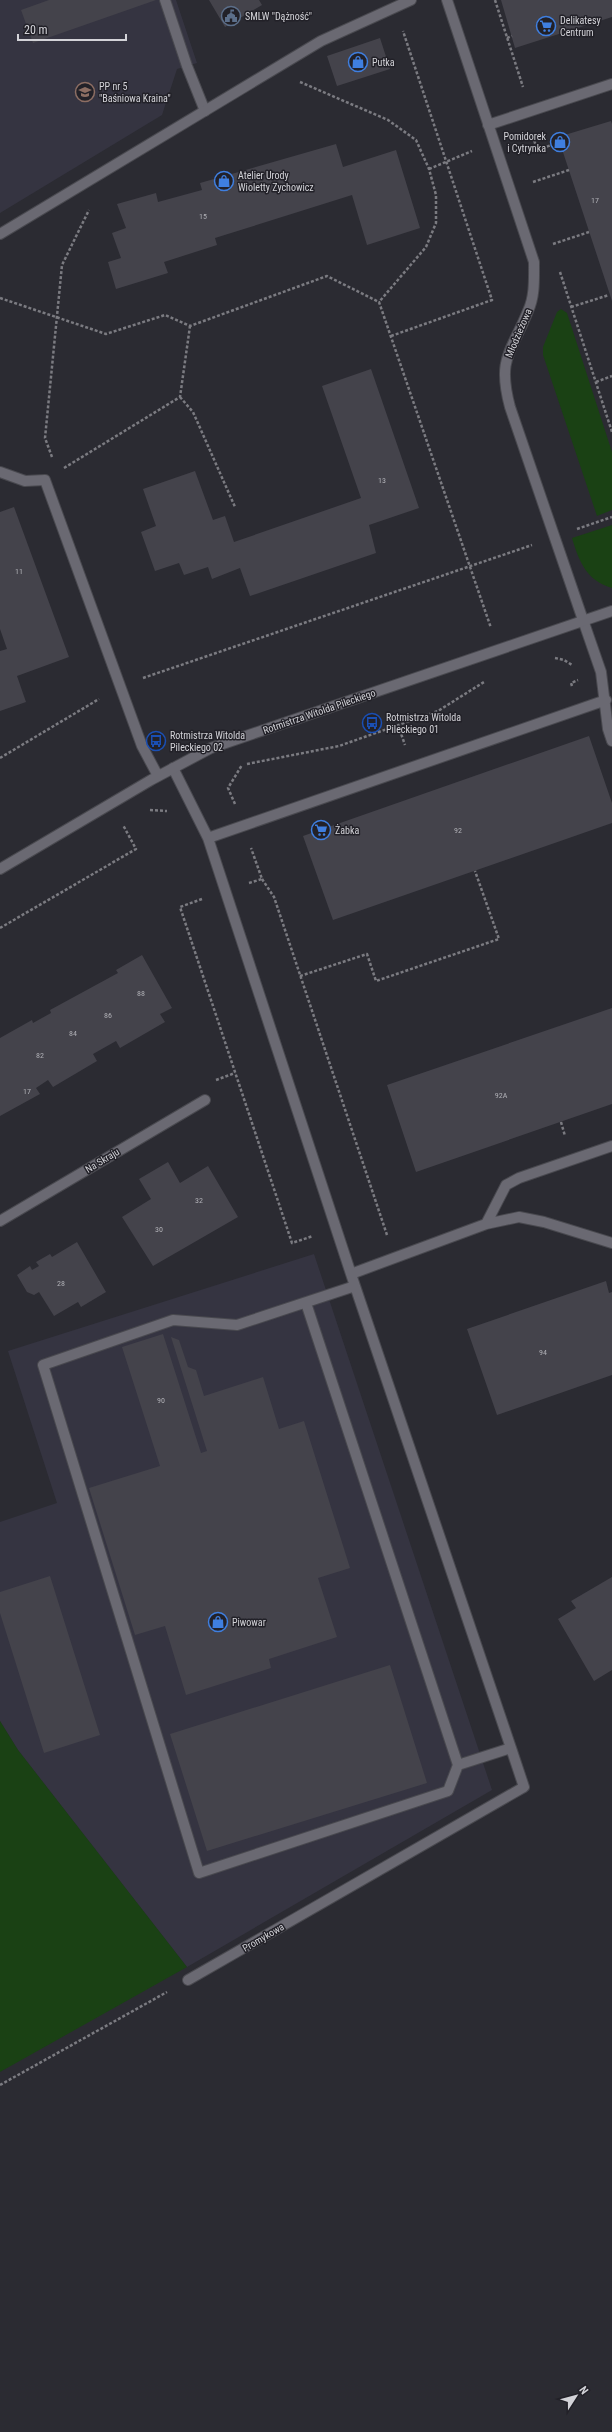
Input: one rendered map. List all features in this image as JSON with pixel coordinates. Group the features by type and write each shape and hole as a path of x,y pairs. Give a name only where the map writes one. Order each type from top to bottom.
{"street":[{"path":"165,0 187,66 205,111"},
{"path":"0,234 107,171 320,41 411,0"},
{"name":"Młodzieżowa","path":"447,0 534,262 534,287 529,310 507,354 504,383 601,672 606,700 608,729 612,741"},
{"path":"488,125 612,84"},
{"path":"0,472 25,481 45,480 142,746 158,776"},
{"name":"Rotmistrza Witolda Pileckiego","path":"0,869 158,776 211,748 612,611"},
{"path":"208,838 606,700"},
{"path":"173,768 208,838 351,1274 511,1748 458,1765"},
{"name":"Na Skraju","path":"0,1221 205,1100"},
{"path":"486,1224 506,1185 519,1178 612,1146"},
{"path":"351,1274 486,1224 519,1217 544,1222 612,1243"},
{"path":"306,1303 458,1765 448,1791 199,1873 43,1365 173,1320 237,1325 355,1286"},
{"name":"Promykowa","path":"188,1980 524,1787 511,1748"}],"path":[{"path":"495,0 531,111"},
{"path":"391,336 492,300 395,6"},
{"path":"507,38 512,36"},
{"path":"272,70 388,120 416,140 429,169 436,195 436,223 426,247 379,302"},
{"path":"532,134 537,150 560,142"},
{"path":"429,169 446,160 476,150"},
{"path":"531,182 568,170"},
{"path":"45,480 53,458 45,438 55,318 62,265 107,171"},
{"path":"551,245 589,232"},
{"path":"0,298 55,318 106,334 165,315 190,326 327,276 379,302 492,631 506,625 512,644"},
{"path":"571,307 609,295"},
{"path":"180,398 190,326"},
{"path":"596,382 612,376"},
{"path":"45,480 180,398"},
{"path":"180,398 194,412 235,507"},
{"path":"569,532 612,517"},
{"path":"0,758 120,686 470,567 539,542"},
{"path":"548,656 564,660 575,668"},
{"path":"578,673 581,679"},
{"path":"394,1258 274,897 262,879 228,788 240,765 339,746 438,711 489,679"},
{"path":"146,812 161,810 172,813"},
{"path":"0,928 136,848 122,826 127,823"},
{"path":"300,976 367,954 376,981 499,939 475,871"},
{"path":"225,892 262,879"},
{"path":"0,2085 188,1980"}],"shaded area":[{"name":"PP nr 5 \"Baśniowa Kraina\"","path":"0,0 176,0 197,63 177,69 162,115 0,213"},
{"name":"Piwowar","path":"314,1254 492,1790 187,1967 18,1750 0,1721 0,1522 57,1503 8,1351"}],"green space":[{"path":"561,309 567,313 612,452 612,510 597,516 543,355 543,347 557,312"},
{"path":"612,525 612,588 596,581 585,569 581,563 572,538"},
{"path":"0,1721 18,1750 187,1967 0,2072"}],"building":[{"path":"49,0 156,0 33,43 21,10"},
{"name":"SMLW \"Dążność\"","path":"209,0 259,0 262,5 225,27"},
{"name":"Delikatesy Centrum","path":"501,0 612,0 612,17 515,48"},
{"name":"Putka","path":"380,38 390,69 337,86 327,56"},
{"path":"611,121 612,124 612,301 558,137"},
{"path":"336,144 343,167 396,150 420,228 367,245 352,195 215,238 217,245 164,262 168,273 116,289 108,262 121,258 112,233 126,228 117,204 156,193 158,202 202,190 200,183"},
{"path":"371,369 419,508 369,525 376,553 250,596 240,568 212,579 208,567 184,575 179,563 155,571 141,532 156,526 143,489 195,471 213,520 225,516 234,542 361,498 322,386"},
{"path":"14,507 69,657 17,676 26,702 0,711 0,651 7,649 0,629 0,512"},
{"path":"589,736 612,803 612,823 333,920 303,836"},
{"path":"142,955 172,1008 160,1014 165,1022 120,1048 116,1041 93,1054 97,1061 53,1087 48,1080 36,1088 40,1094 0,1116 0,1038 32,1020 33,1023 51,1013 50,1010 118,973 116,970"},
{"path":"612,1008 612,1104 416,1172 387,1085"},
{"path":"168,1162 180,1183 208,1166 238,1217 153,1266 122,1217 151,1199 139,1179"},
{"path":"77,1242 106,1292 81,1307 78,1302 54,1316 39,1292 34,1295 27,1292 17,1275 30,1266 32,1270 39,1266 36,1262 50,1254 52,1257"},
{"path":"606,1281 609,1293 612,1292 612,1375 497,1415 467,1329"},
{"path":"163,1334 201,1453 207,1451 171,1337 179,1340 188,1367 196,1370 204,1396 263,1377 279,1429 304,1421 350,1568 318,1578 337,1637 269,1659 271,1668 186,1695 165,1626 135,1635 89,1488 160,1466 122,1347"},
{"path":"50,1576 100,1735 44,1753 0,1613 0,1592"},
{"path":"612,1577 612,1670 594,1681 558,1619 576,1608 571,1601"},
{"path":"390,1665 427,1783 207,1851 170,1734"}],"place":[{"name":"SMLW \"Dążność\"","path":"231,16"},
{"name":"Delikatesy Centrum","path":"546,26"},
{"name":"Putka","path":"358,62"},
{"name":"PP nr 5 \"Baśniowa Kraina\"","path":"85,92"},
{"name":"Pomidorek i Cytrynka","path":"560,142"},
{"name":"Atelier Urody Wioletty Zychowicz","path":"224,181"},
{"name":"Rotmistrza Witolda Pileckiego 01","path":"372,723"},
{"name":"Rotmistrza Witolda Pileckiego 02","path":"156,741"},
{"name":"Żabka","path":"321,830"},
{"name":"Piwowar","path":"218,1622"}]}
